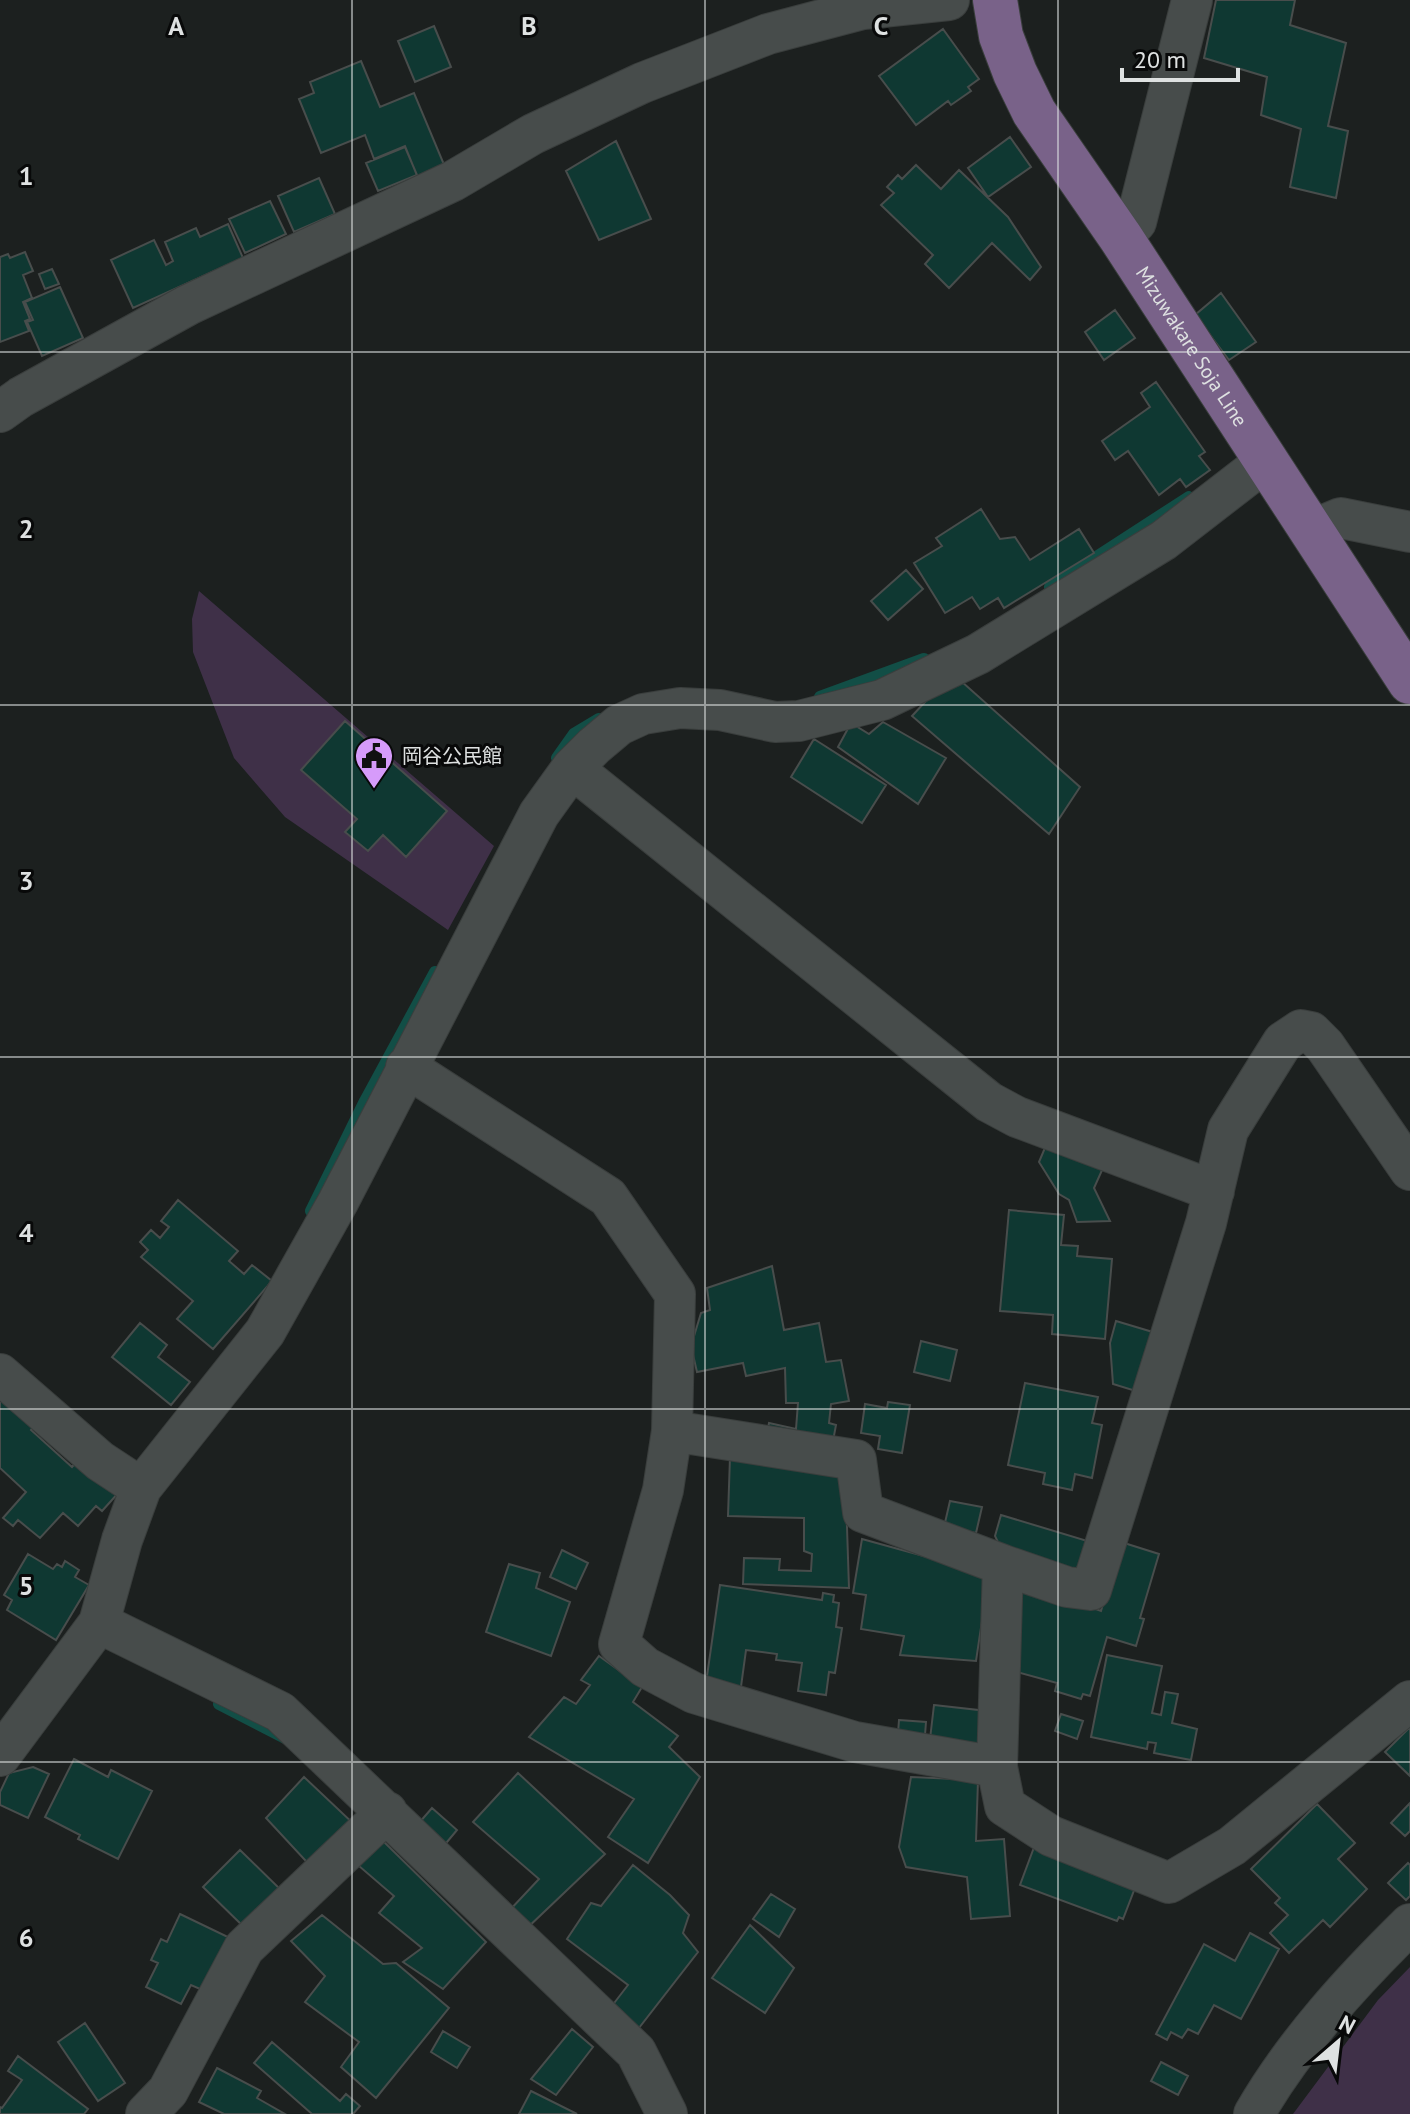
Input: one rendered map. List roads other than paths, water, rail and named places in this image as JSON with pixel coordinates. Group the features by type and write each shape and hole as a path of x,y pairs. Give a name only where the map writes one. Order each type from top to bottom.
{"main road":[{"name":"Mizuwakare Soja Line","path":"995,0 1001,36 1034,112 1121,238 1410,682"}],"street":[{"path":"0,412 21,397 188,305 453,181 533,134 642,83 768,34 863,9 949,0"},
{"path":"1121,238 1136,222 1192,0"},
{"path":"0,1756 93,1630 141,1488 265,1332 338,1202 539,814 572,768 619,725 643,714 680,708 720,710 775,722 799,721 882,700 978,654 1164,540 1266,461"},
{"path":"1312,530 1341,518 1410,532"},
{"path":"572,768 989,1102 1017,1117 1214,1191"},
{"path":"672,1431 856,1460 863,1512 1067,1587 1091,1590 1214,1191 1228,1130 1283,1042 1301,1030 1311,1032 1325,1046 1410,1170"},
{"path":"406,1067 608,1197 675,1294 672,1431 663,1490 619,1644 645,1667 694,1693 855,1742 997,1767"},
{"path":"0,1374 100,1461 141,1488"},
{"path":"1003,1565 997,1767 1005,1806 1051,1836 1169,1883 1232,1846 1410,1701"},
{"path":"93,1630 280,1712 636,2052 667,2114"},
{"path":"146,2114 168,2091 244,1948 387,1812"},
{"path":"1254,2114 1305,2039 1375,1958 1410,1924"}],"waterway":[{"path":"1050,587 1189,497"},
{"path":"820,697 924,659"},
{"path":"557,758 574,734 599,719"},
{"path":"311,1211 365,1101 435,972"},
{"path":"219,1704 285,1738"}],"place":[{"name":"岡谷公民館","path":"374,790"}]}
